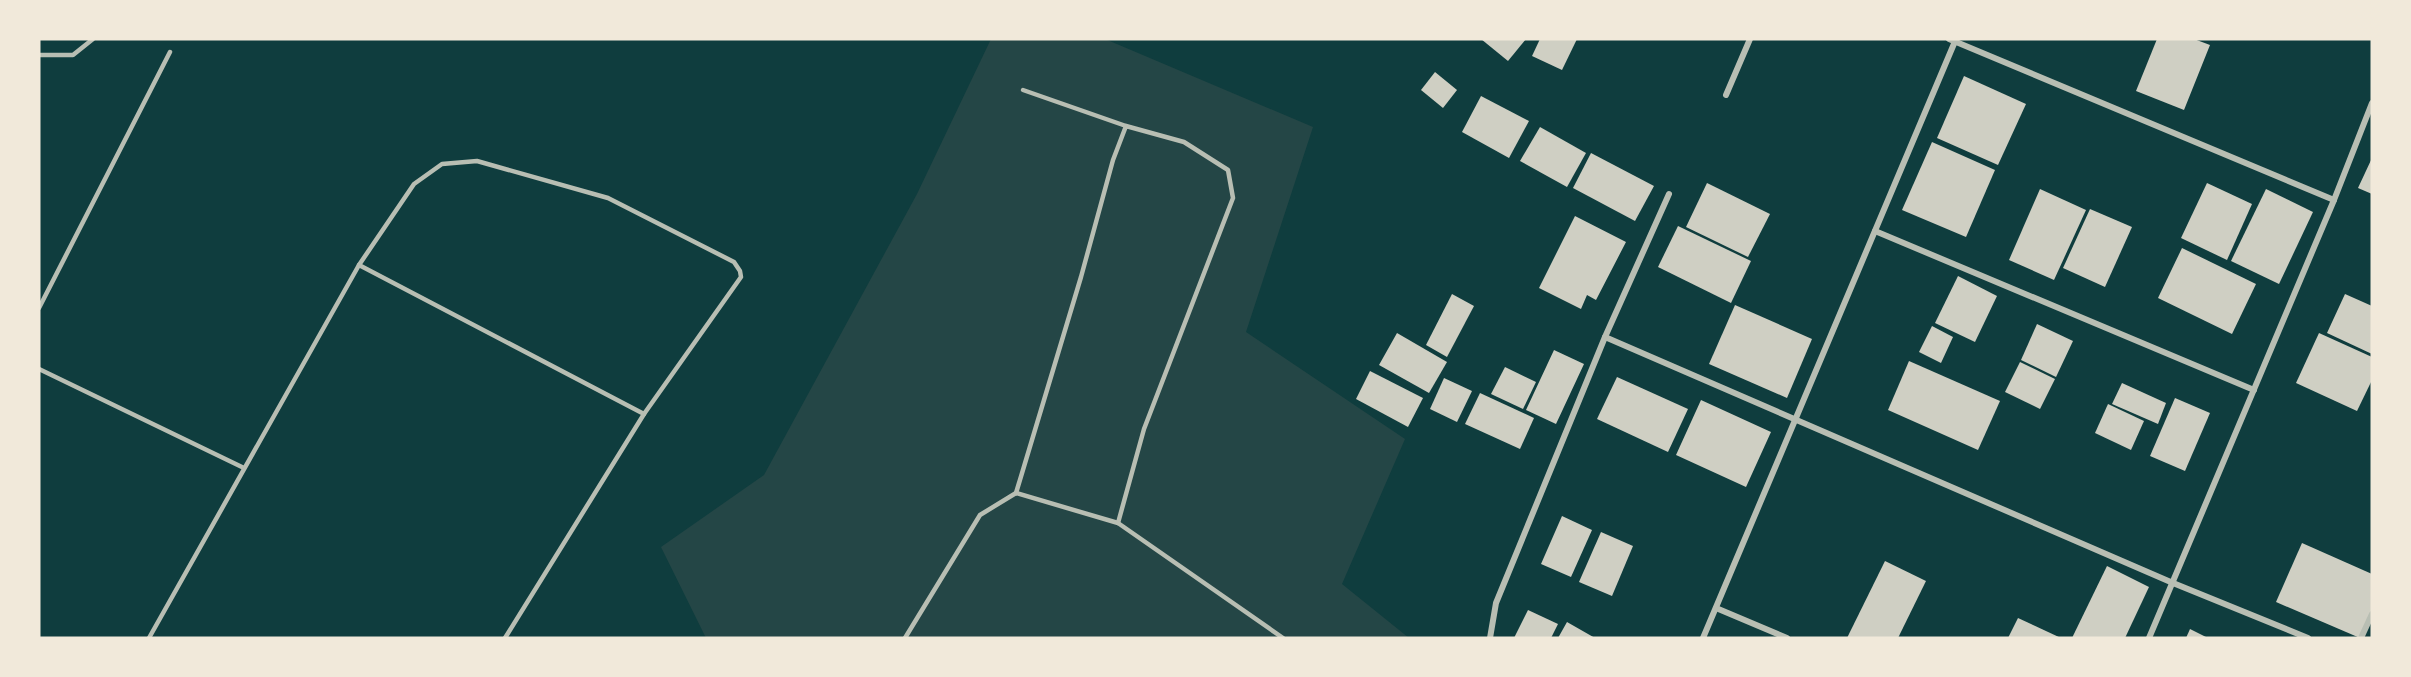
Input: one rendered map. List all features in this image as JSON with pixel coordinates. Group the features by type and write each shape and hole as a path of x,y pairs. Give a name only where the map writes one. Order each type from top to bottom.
{"street":[{"path":"1726,94 1750,39"},
{"path":"1703,638 1953,40 2334,200"},
{"path":"2149,638 2334,200 2372,103"},
{"path":"1490,638 1496,603 1605,337 1669,194"},
{"path":"1875,231 2254,390"},
{"path":"1605,337 2173,583 2308,638"},
{"path":"1716,608 1787,638"},
{"path":"2361,638 2372,614"}],"lane":[{"path":"39,55 73,55 93,39"},
{"path":"39,308 170,52"},
{"path":"1023,90 1126,126 1184,142 1228,170 1233,198 1144,429 1118,523"},
{"path":"905,638 980,515 1016,493 1078,288 1113,160 1126,126"},
{"path":"148,638 359,265 414,184 442,164 477,161 608,198 734,262 740,271 739,281 644,414 505,638"},
{"path":"359,265 644,414"},
{"path":"39,369 244,468"},
{"path":"1016,493 1118,523 1282,638"}],"shaded area":[{"path":"991,39 1105,39 1313,127 1246,332 1405,439 1342,584 1409,638 706,638 661,547 764,475 917,194"}],"building":[{"path":"1481,39 1526,39 1508,61"},
{"path":"1540,39 1577,39 1562,70 1532,56"},
{"path":"2157,39 2194,39 2210,45 2184,110 2136,91"},
{"path":"1435,72 1457,90 1443,108 1421,90"},
{"path":"1964,76 2026,104 1998,165 1937,138"},
{"path":"1481,96 1529,121 1509,158 1462,132"},
{"path":"1540,127 1586,153 1567,187 1520,161"},
{"path":"1932,142 1995,170 1966,237 1902,210"},
{"path":"1591,153 1654,186 1635,221 1573,188"},
{"path":"2372,158 2372,194 2358,188"},
{"path":"1707,183 1770,214 1748,257 1686,227"},
{"path":"2207,183 2252,204 2227,260 2181,238"},
{"path":"2040,189 2086,210 2054,280 2009,260"},
{"path":"2266,189 2313,212 2279,284 2231,261"},
{"path":"2090,209 2132,227 2105,287 2063,268"},
{"path":"1575,216 1626,242 1596,300 1587,295 1581,309 1539,288"},
{"path":"1678,226 1751,261 1731,303 1658,267"},
{"path":"2182,248 2256,284 2232,334 2158,298"},
{"path":"1958,276 1997,296 1975,342 1935,323"},
{"path":"1452,294 1474,306 1447,357 1426,345"},
{"path":"2345,294 2372,306 2372,354 2327,333"},
{"path":"1735,305 1812,339 1787,398 1709,364"},
{"path":"2037,324 2073,341 2056,377 2021,360"},
{"path":"1932,326 1953,337 1941,363 1919,352"},
{"path":"1397,333 1447,362 1429,393 1379,365"},
{"path":"2319,333 2372,357 2372,380 2357,411 2296,383"},
{"path":"1554,350 1584,364 1556,424 1526,410"},
{"path":"1909,361 2000,401 1978,450 1888,410"},
{"path":"2020,362 2055,379 2040,409 2005,392"},
{"path":"1505,367 1536,382 1523,409 1491,394"},
{"path":"1370,371 1423,398 1408,427 1356,399"},
{"path":"1617,377 1688,409 1668,452 1597,419"},
{"path":"1444,378 1472,391 1457,422 1430,409"},
{"path":"2122,383 2166,403 2158,424 2112,404"},
{"path":"1480,393 1534,418 1520,449 1465,424"},
{"path":"2175,398 2210,413 2185,471 2150,456"},
{"path":"1701,400 1771,432 1746,487 1676,455"},
{"path":"2108,404 2144,421 2131,450 2095,433"},
{"path":"1562,516 1592,530 1571,577 1541,564"},
{"path":"1601,532 1633,546 1612,596 1579,582"},
{"path":"2302,543 2372,574 2372,611 2360,638 2276,602"},
{"path":"1885,561 1926,581 1898,638 1847,638"},
{"path":"2107,566 2149,587 2125,638 2072,638"},
{"path":"1528,610 1558,624 1551,638 1514,638"},
{"path":"2018,618 2031,624 2061,638 2008,638"},
{"path":"1567,622 1595,638 1558,638"},
{"path":"2190,629 2208,638 2186,638"}]}
